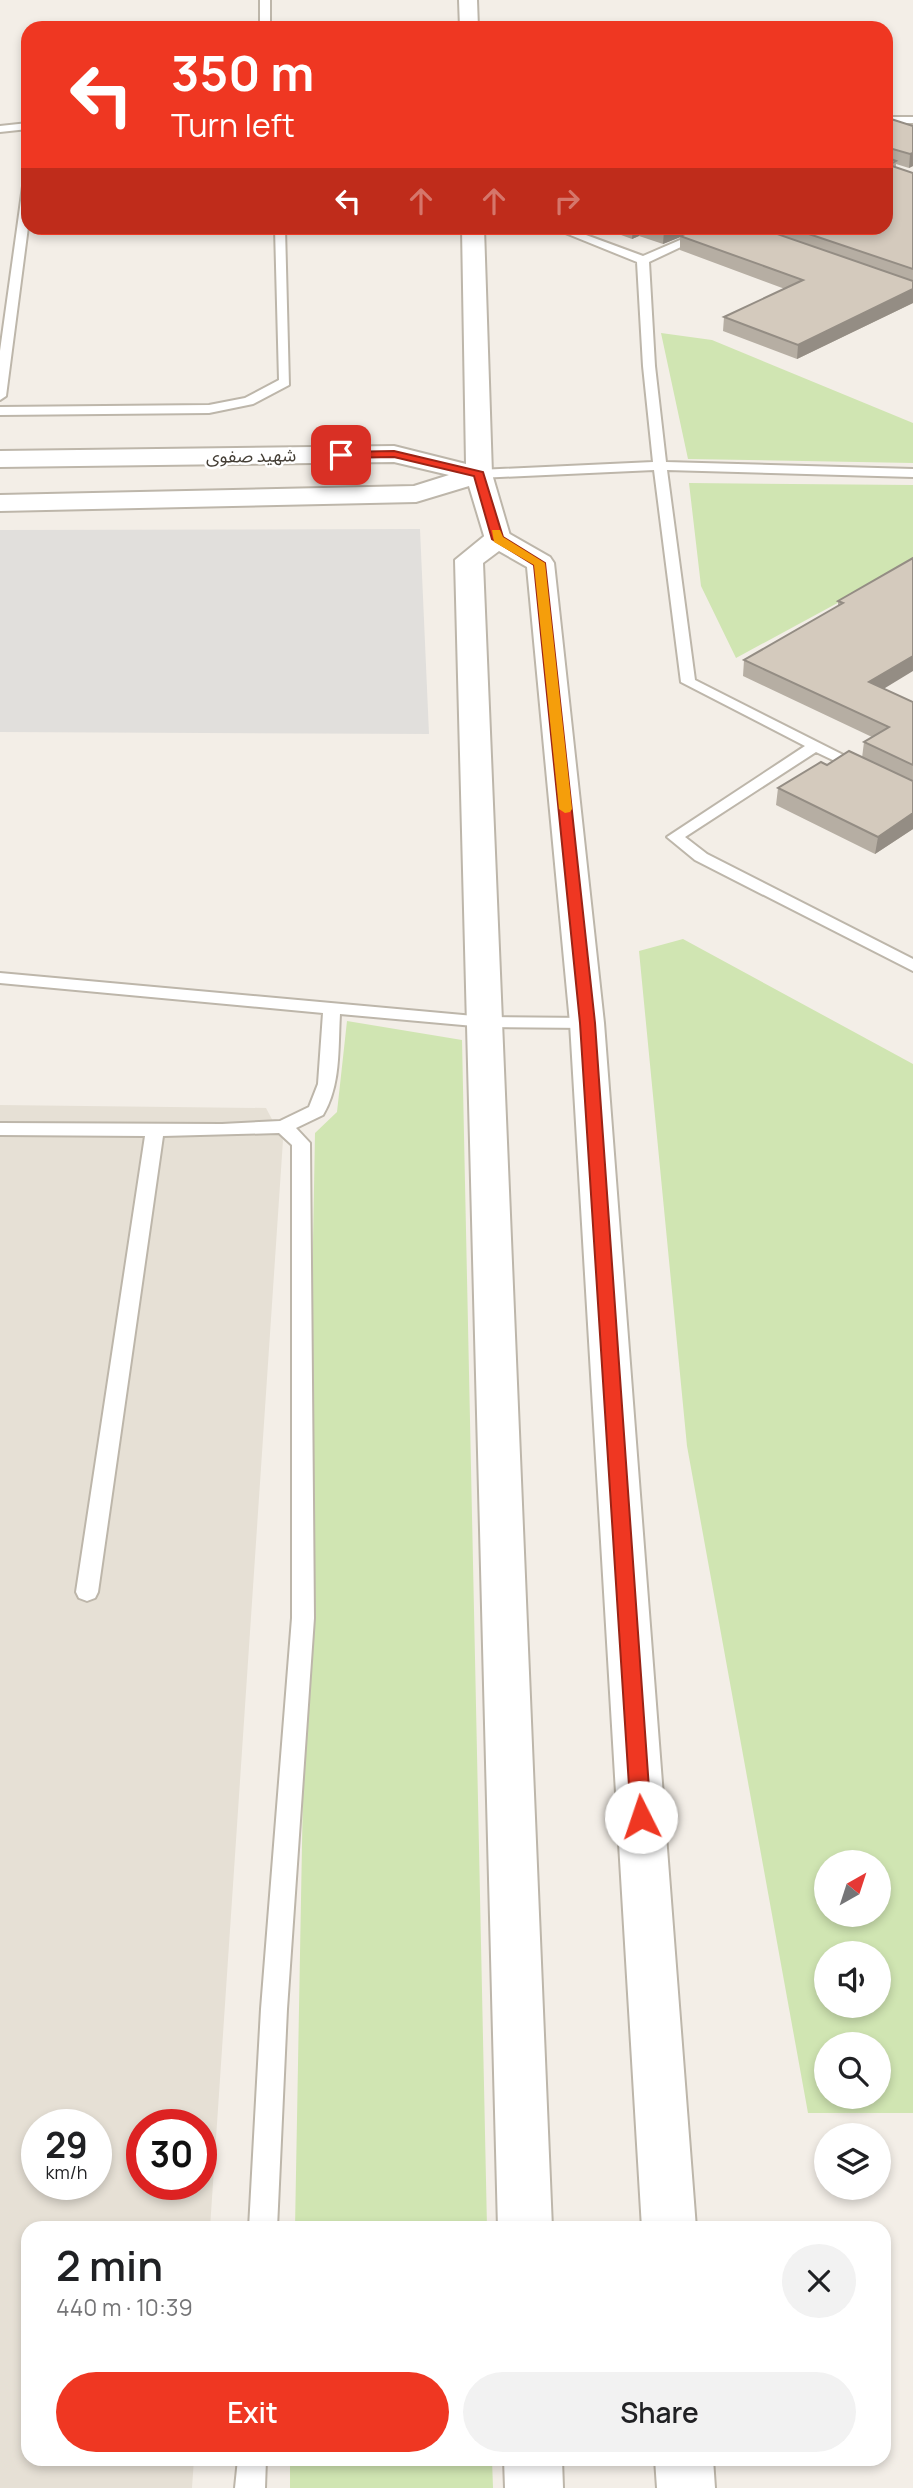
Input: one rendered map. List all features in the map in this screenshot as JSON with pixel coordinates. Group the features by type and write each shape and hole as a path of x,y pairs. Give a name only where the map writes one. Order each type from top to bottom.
{"street":[{"path":"468,0 468,21"},
{"path":"473,235 479,474 498,539 540,563 587,1023 669,2221"},
{"name":"شهید صفوی","path":"0,459 394,454 479,474"},
{"name":"شهید صفوی","path":"0,503 416,494 479,474"},
{"path":"498,539 470,560 525,2221"},
{"path":"533,2466 534,2488"},
{"path":"684,2466 686,2488"}],"lane":[{"path":"265,0 265,21"},
{"path":"893,120 913,120"},
{"path":"0,123 21,124"},
{"path":"0,129 21,126"},
{"path":"0,396 21,235"},
{"path":"0,411 209,410 249,401 285,382 281,235"},
{"path":"578,235 643,261 701,235"},
{"path":"643,261 644,303 659,466 688,682 876,775"},
{"path":"479,474 659,466 913,473"},
{"path":"816,747 675,837 701,857 913,966"},
{"path":"0,978 485,1022 587,1023"},
{"path":"0,1129 283,1127 317,1111 327,1084 332,1007"},
{"path":"263,2221 274,2009 303,1618 301,1143 283,1127"},
{"path":"88,1592 155,1130"},
{"path":"250,2488 251,2466"}],"shaded area":[{"path":"420,529 429,734 0,732 0,530"},
{"path":"0,1105 266,1108 283,1140 217,2124 217,2109 126,2109 126,2200 212,2200 210,2221 21,2221 21,2466 194,2466 192,2488 0,2488"}],"green space":[{"path":"661,333 712,340 913,423 913,463 688,459"},
{"path":"689,483 913,485 913,562 736,658 701,586"},
{"path":"683,939 913,1064 913,2113 808,2113 687,1446 639,951"},
{"path":"347,1021 462,1040 487,2221 295,2221 315,1133 337,1112"},
{"path":"290,2466 492,2466 493,2488 290,2488"}],"building":[{"path":"893,120 913,126 913,153 893,149"},
{"path":"893,166 913,173 913,269 812,235 893,235"},
{"path":"780,235 913,281 913,289 798,345 724,317 803,280 680,236"},
{"path":"913,558 913,656 869,682 913,702 913,765 864,742 889,727 744,660 843,603 838,601"},
{"path":"849,751 913,781 913,813 878,837 778,788 821,762 827,765"}],"slow traffic":[{"path":"496,532 498,539 540,563 565,809"}],"route":[{"path":"341,455 394,454 479,474 498,539 540,563 587,1023 641,1817"}]}
